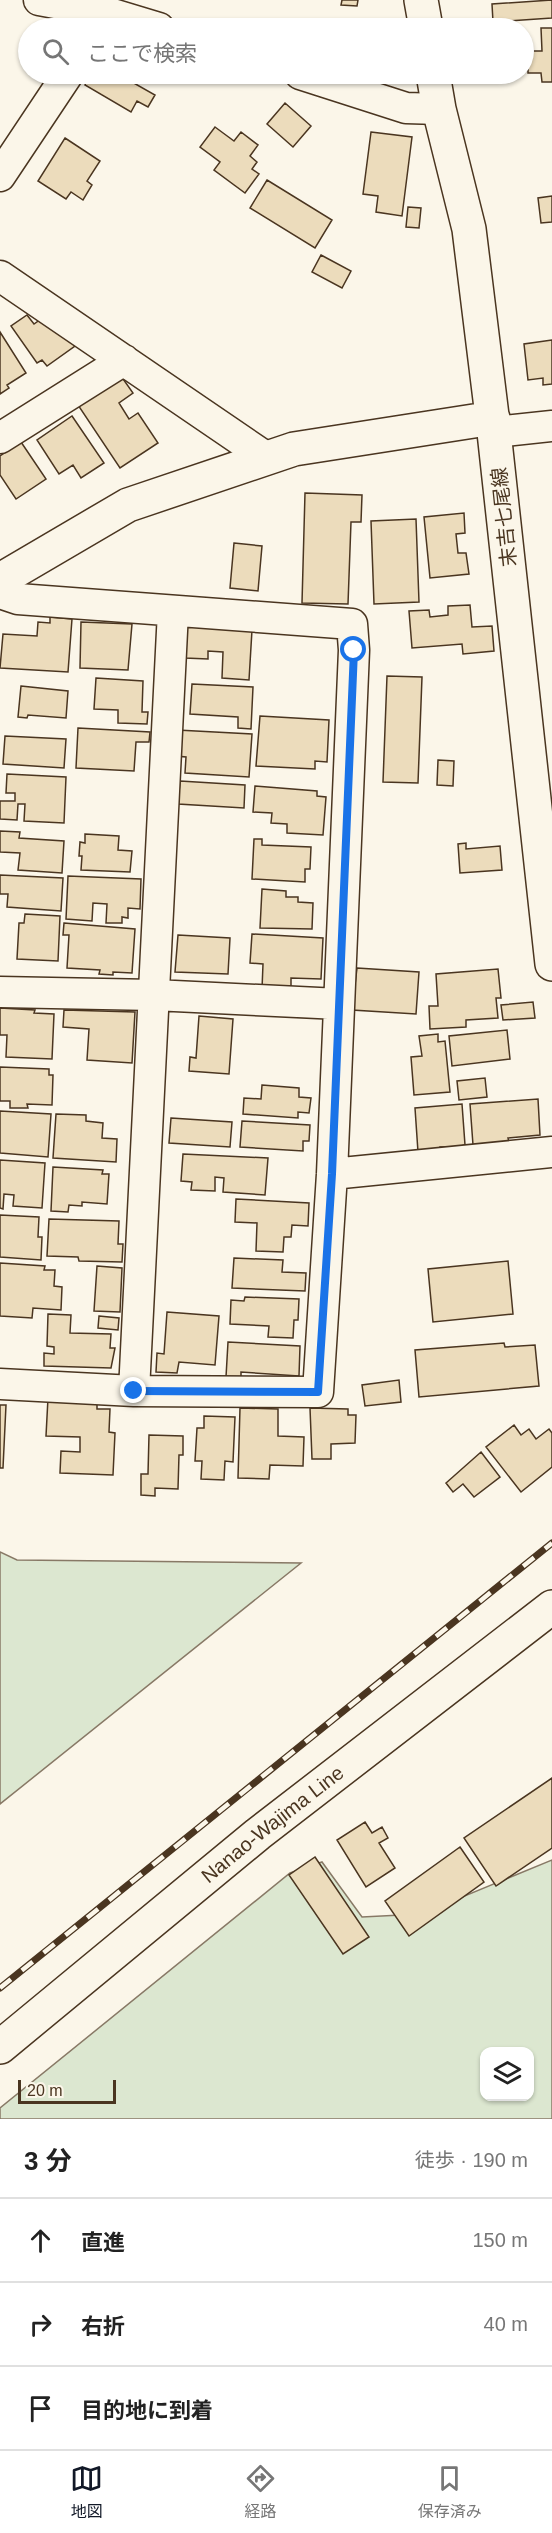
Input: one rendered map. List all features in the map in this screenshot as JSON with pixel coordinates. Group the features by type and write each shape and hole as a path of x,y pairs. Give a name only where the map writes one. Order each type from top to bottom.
{"main road":[{"path":"421,0 424,18"},
{"name":"末吉七尾線","path":"436,84 469,229 494,425 552,964"},
{"path":"0,580 128,505 294,449 494,425"},
{"name":"Nanao-Wajima Line","path":"0,2048 258,1834 552,1607"}],"street":[{"path":"39,0 126,18"},
{"path":"0,176 61,84"},
{"path":"331,84 406,108 440,109"},
{"path":"0,276 267,458"},
{"path":"0,438 124,360"},
{"path":"494,425 552,426"},
{"path":"0,593 18,599 351,624 354,650 332,1174 318,1392 134,1391 0,1384"},
{"path":"134,1391 172,611"},
{"path":"0,992 154,995 339,1004"},
{"path":"332,1174 552,1152"}],"green space":[{"path":"0,1552 17,1560 301,1563 0,1804"},
{"path":"552,1860 552,2119 0,2119 0,2108 290,1873 322,1862 362,1917 421,1914"}],"building":[{"path":"342,0 358,0 357,6 341,5"},
{"path":"552,0 552,18 493,18 492,4"},
{"path":"541,28 552,28 552,82 542,82 541,73 534,73 534,51 542,51"},
{"path":"136,84 155,95 148,107 137,101 131,112 85,85"},
{"path":"285,103 311,126 293,147 267,124"},
{"path":"215,127 234,141 241,132 258,145 250,156 257,162 252,169 259,174 245,193 214,170 220,162 200,147"},
{"path":"371,132 412,137 402,216 376,212 378,196 363,194"},
{"path":"65,138 100,161 87,181 92,185 83,200 71,192 66,199 38,181"},
{"path":"267,180 332,220 315,248 250,208"},
{"path":"552,196 552,222 541,223 538,198"},
{"path":"408,207 421,208 419,228 406,227"},
{"path":"321,255 351,271 342,288 312,272"},
{"path":"27,315 34,324 44,317 60,326 75,346 47,366 42,360 37,363 11,326"},
{"path":"0,332 26,373 7,385 9,388 0,394"},
{"path":"552,340 552,384 543,385 543,378 528,380 524,344"},
{"path":"121,376 133,393 119,403 129,419 138,413 158,443 120,468 78,405"},
{"path":"72,416 104,463 81,478 73,465 59,474 37,440"},
{"path":"21,442 46,479 16,499 0,475 0,456"},
{"path":"305,493 362,495 361,522 351,522 348,604 302,603"},
{"path":"464,513 465,533 456,534 458,553 466,553 469,574 430,578 424,517"},
{"path":"416,519 419,602 374,604 371,521"},
{"path":"234,543 262,546 258,591 230,588"},
{"path":"470,605 472,627 492,626 494,651 463,654 462,644 412,648 409,611 429,610 430,617 448,615 448,606"},
{"path":"50,617 72,619 68,672 0,668 3,634 37,636 38,622 50,623"},
{"path":"81,622 132,624 128,670 80,668"},
{"path":"187,626 252,630 249,680 222,678 223,652 208,651 208,659 185,658"},
{"path":"387,676 422,677 418,783 383,782"},
{"path":"96,678 143,681 142,712 148,712 147,724 118,723 118,710 94,709"},
{"path":"192,684 253,687 251,729 238,728 238,717 190,714"},
{"path":"21,686 68,691 66,718 28,715 27,718 18,717"},
{"path":"260,716 329,720 327,762 315,761 315,769 256,766"},
{"path":"78,728 150,732 149,742 136,742 134,771 76,768"},
{"path":"177,730 252,734 249,777 185,773 186,757 176,756"},
{"path":"5,736 66,739 64,768 3,764"},
{"path":"438,760 454,761 453,786 437,785"},
{"path":"7,774 66,777 64,823 24,821 25,804 18,804 17,820 0,819 0,801 15,801 15,793 6,793"},
{"path":"180,781 245,785 244,808 178,804"},
{"path":"255,786 317,791 317,796 326,797 323,835 287,833 287,824 271,823 272,813 253,812"},
{"path":"0,831 20,832 19,838 64,841 62,873 18,870 20,853 0,852"},
{"path":"85,834 119,836 118,850 132,851 130,872 81,870 80,842 85,843"},
{"path":"254,839 262,839 262,845 311,847 310,869 305,869 305,882 252,879"},
{"path":"466,843 466,849 500,846 502,870 460,873 458,844"},
{"path":"0,875 63,878 61,911 7,907 8,894 0,894"},
{"path":"68,876 141,879 140,909 128,908 128,918 122,917 122,923 106,923 107,904 93,903 92,921 66,919"},
{"path":"262,889 286,891 286,897 298,897 298,902 313,903 312,929 260,928"},
{"path":"25,914 60,916 58,961 17,959 19,923 24,923"},
{"path":"64,923 135,929 132,973 99,974 100,970 67,968 69,935 63,935"},
{"path":"252,934 323,938 321,979 291,978 291,991 262,989 263,964 250,963"},
{"path":"178,935 230,938 228,974 175,972"},
{"path":"357,968 419,972 416,1014 352,1010"},
{"path":"498,969 501,998 496,998 498,1018 466,1020 466,1027 430,1029 429,1006 438,1006 436,974"},
{"path":"533,1002 535,1018 503,1020 501,1005"},
{"path":"0,1008 35,1010 34,1013 54,1014 52,1059 6,1057 7,1035 0,1035"},
{"path":"64,1010 135,1012 132,1063 87,1060 89,1029 63,1027"},
{"path":"199,1016 233,1019 229,1074 189,1071 190,1057 196,1058"},
{"path":"507,1030 510,1059 452,1066 449,1036"},
{"path":"438,1034 438,1042 445,1041 450,1092 414,1095 411,1057 422,1056 419,1036"},
{"path":"0,1067 49,1069 49,1075 53,1075 52,1105 27,1104 28,1108 10,1108 10,1101 0,1101"},
{"path":"485,1078 487,1097 459,1100 457,1081"},
{"path":"262,1085 299,1088 299,1097 311,1098 309,1113 298,1112 298,1118 243,1114 244,1098 261,1099"},
{"path":"538,1099 540,1135 508,1138 509,1142 473,1145 470,1104"},
{"path":"462,1104 465,1145 460,1146 460,1151 446,1152 446,1147 440,1147 440,1150 418,1152 415,1108"},
{"path":"0,1111 51,1114 48,1157 0,1153"},
{"path":"56,1114 86,1115 86,1121 103,1123 102,1138 117,1139 116,1162 53,1158"},
{"path":"171,1118 232,1122 230,1147 169,1143"},
{"path":"242,1121 310,1125 309,1141 303,1141 303,1151 240,1147"},
{"path":"183,1154 268,1158 265,1195 223,1192 224,1178 215,1177 215,1191 191,1190 192,1182 181,1181"},
{"path":"0,1160 45,1163 42,1208 13,1206 14,1195 4,1194 3,1209 0,1208"},
{"path":"53,1167 103,1170 102,1174 109,1174 107,1204 82,1202 82,1206 69,1205 68,1212 51,1211"},
{"path":"236,1199 309,1203 308,1226 292,1225 291,1237 284,1237 283,1252 256,1251 257,1223 235,1222"},
{"path":"0,1215 39,1217 38,1237 42,1237 41,1260 0,1257"},
{"path":"49,1219 119,1221 118,1244 123,1244 122,1262 79,1261 78,1257 47,1256"},
{"path":"234,1258 283,1260 282,1272 306,1273 305,1291 232,1288"},
{"path":"508,1261 513,1314 433,1322 428,1269"},
{"path":"0,1263 45,1266 44,1270 55,1270 54,1286 62,1287 61,1310 33,1308 32,1318 0,1316"},
{"path":"97,1266 122,1268 120,1312 94,1311"},
{"path":"245,1297 299,1299 298,1320 294,1320 293,1338 268,1337 269,1326 230,1324 231,1300 244,1301"},
{"path":"167,1312 219,1316 215,1365 179,1362 177,1373 156,1372 157,1353 164,1354"},
{"path":"48,1314 71,1315 70,1333 111,1334 110,1348 115,1348 111,1368 44,1366 44,1353 54,1354 54,1347 47,1346"},
{"path":"99,1316 119,1318 118,1330 98,1328"},
{"path":"228,1342 300,1346 299,1376 241,1372 241,1377 226,1377"},
{"path":"504,1343 505,1347 535,1345 539,1386 419,1397 415,1350"},
{"path":"399,1380 401,1402 365,1406 362,1385"},
{"path":"48,1398 97,1401 97,1409 110,1409 109,1432 115,1433 113,1475 60,1473 61,1451 80,1452 80,1437 46,1436"},
{"path":"0,1405 6,1405 3,1468 0,1468"},
{"path":"240,1408 278,1409 278,1436 304,1437 303,1466 270,1465 269,1479 238,1478"},
{"path":"310,1408 348,1409 348,1415 356,1415 355,1443 331,1444 331,1459 312,1459"},
{"path":"204,1416 235,1417 233,1462 225,1461 224,1480 201,1479 202,1461 195,1461 197,1428 204,1428"},
{"path":"514,1425 521,1435 529,1429 536,1439 549,1429 552,1433 552,1467 521,1492 486,1447"},
{"path":"149,1435 183,1436 183,1455 179,1455 178,1489 155,1488 155,1496 141,1495 141,1474 148,1474"},
{"path":"481,1452 500,1477 474,1497 463,1484 453,1492 446,1483"},
{"path":"552,1778 552,1848 496,1886 464,1838"},
{"path":"365,1822 372,1833 382,1827 388,1838 379,1843 395,1868 366,1887 337,1840"},
{"path":"460,1847 484,1882 409,1936 385,1901"},
{"path":"315,1857 369,1937 343,1954 289,1875"}],"railway":[{"path":"0,1988 552,1543"}],"route":[{"path":"134,1391 318,1392 332,1174 354,650"}]}
